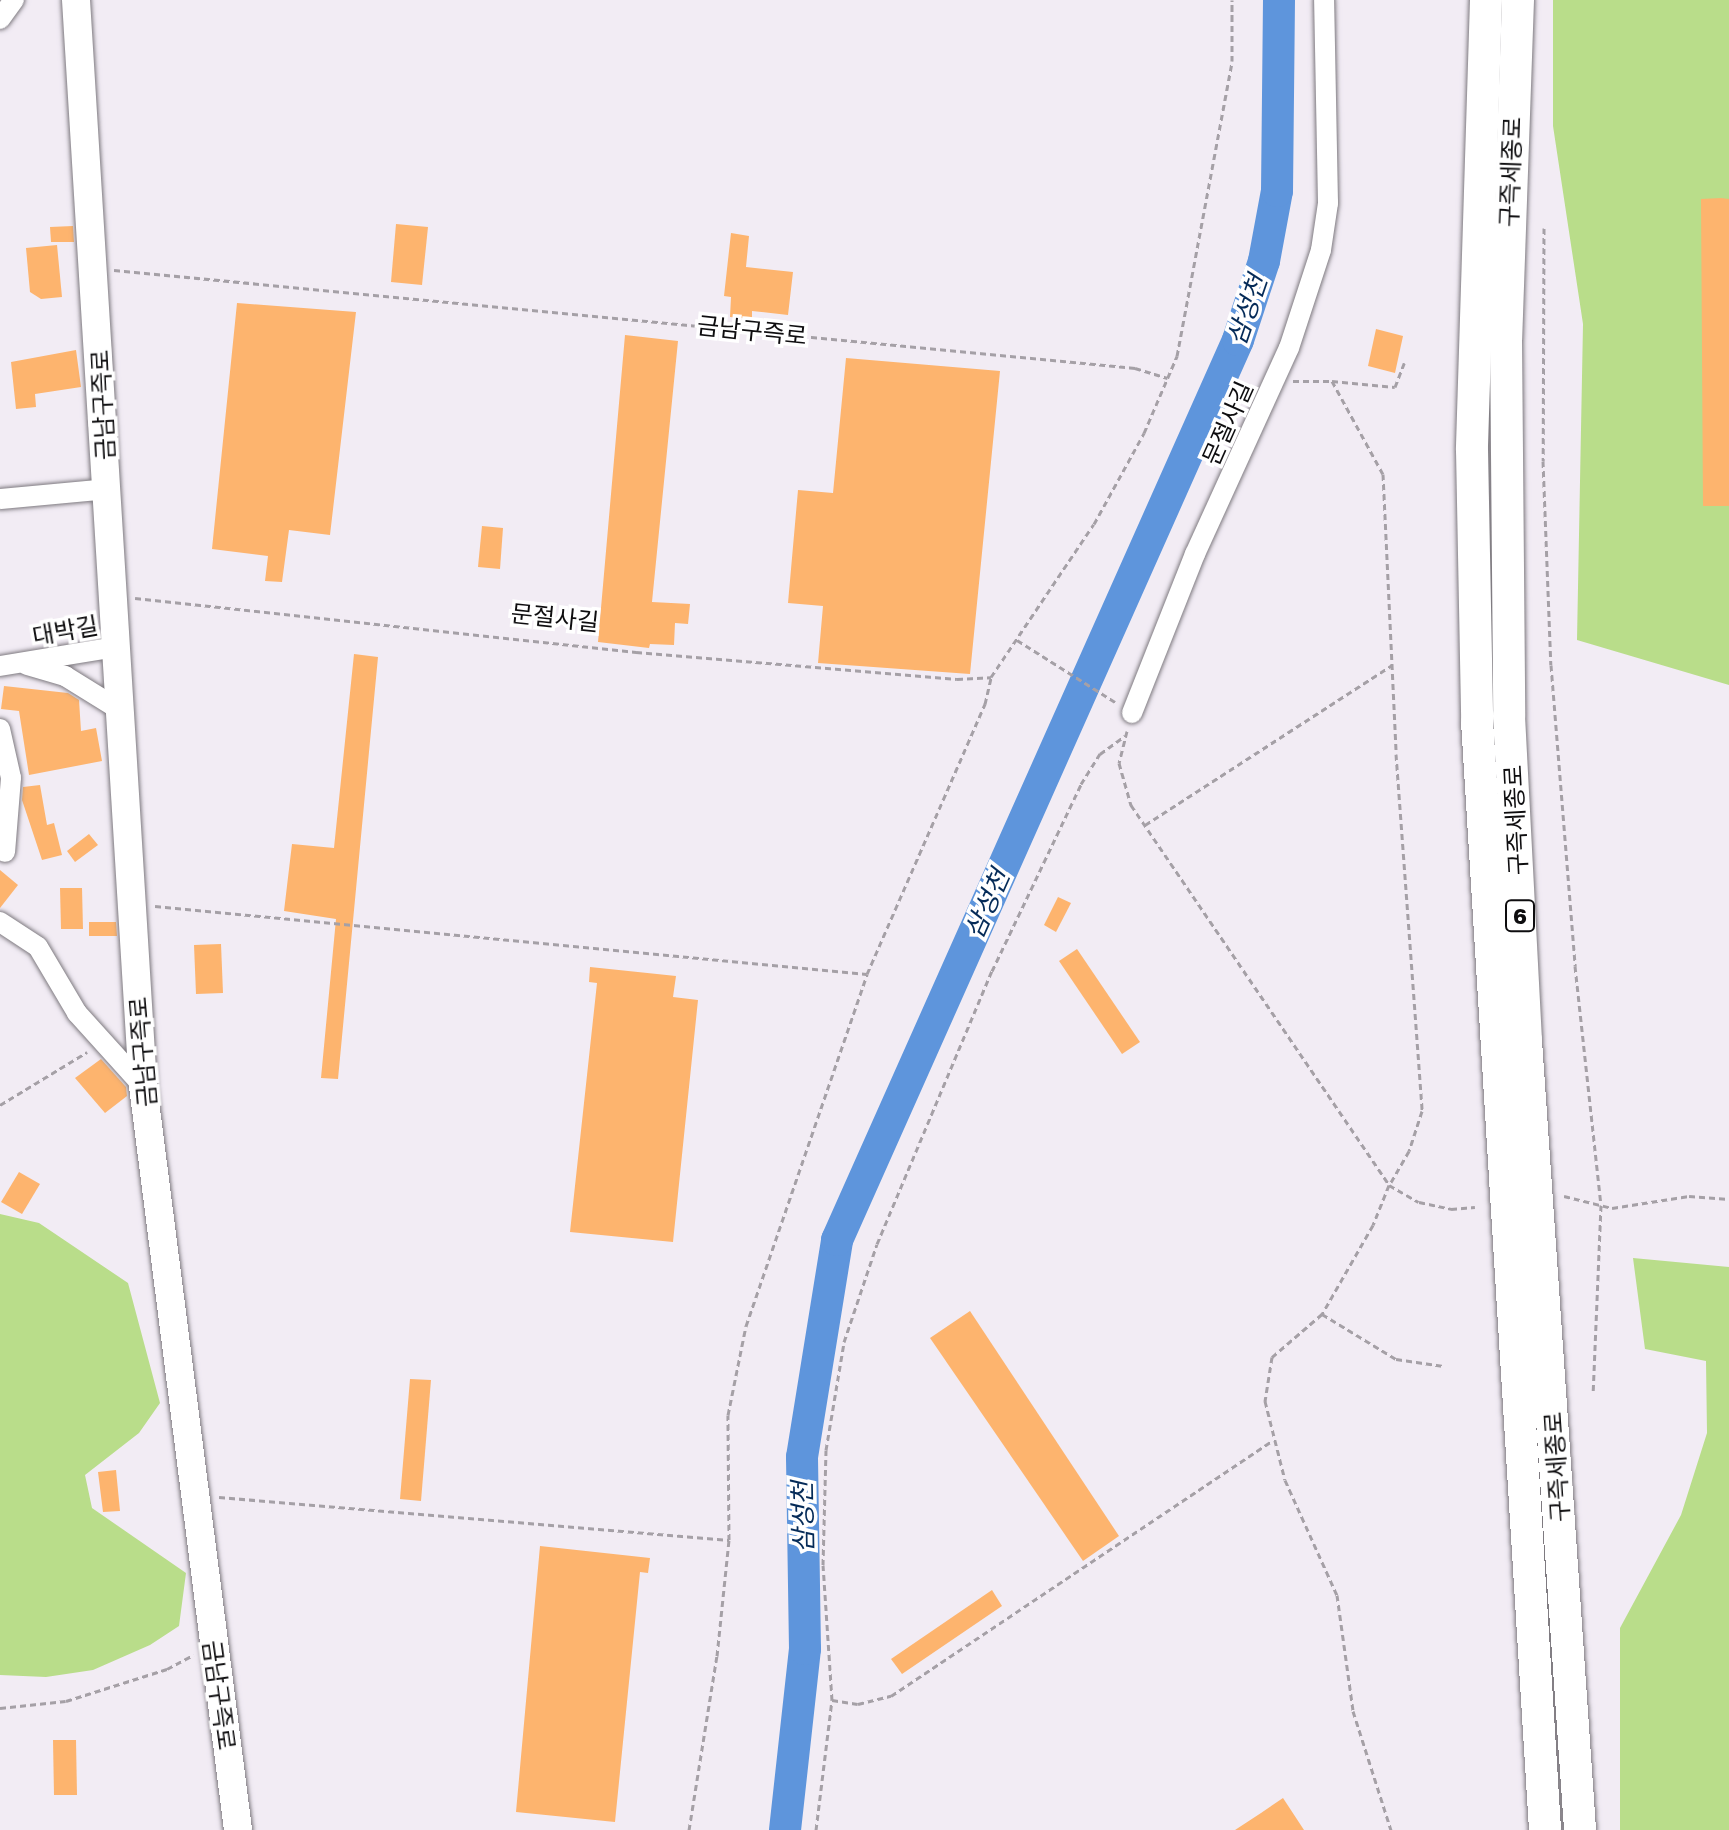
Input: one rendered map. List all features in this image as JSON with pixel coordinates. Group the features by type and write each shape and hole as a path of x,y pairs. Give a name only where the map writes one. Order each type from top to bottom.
{"highway":[{"name":"구즉세종로","path":"1486,0 1473,434 1477,721 1545,1830"},
{"name":"구즉세종로","path":"1518,0 1506,339 1509,716 1527,1057 1580,1830"}],"main road":[{"name":"금남구즉로","path":"76,0 143,1086 238,1830"}],"street":[{"path":"0,19 14,0"},
{"name":"문절사길","path":"1125,708 1275,381 1321,250 1328,203 1324,0"},
{"path":"0,499 107,489"},
{"name":"대박길","path":"0,666 116,647"},
{"name":"대박길","path":"22,663 65,676 120,710"},
{"path":"0,729 11,778 5,852"},
{"path":"0,922 38,947 52,963 77,1013 143,1086"}],"path":[{"path":"689,1830 717,1656 729,1540 733,1381 775,1237 867,974 985,704 991,677 1094,524 1168,378 1186,323 1232,61 1232,0"},
{"path":"1544,228 1543,461 1551,665 1575,966 1601,1205 1593,1392"},
{"name":"금남구즉로","path":"94,270 214,276 1135,368 1168,378"},
{"path":"1275,381 1332,381 1395,387 1404,363"},
{"path":"1332,381 1383,474 1392,665 1422,1111 1409,1151 1389,1185 1373,1225 1322,1314 1272,1357 1265,1401 1271,1442 1337,1595 1353,1711 1391,1830"},
{"name":"문절사길","path":"113,597 651,653 957,679 991,677"},
{"path":"1017,640 1125,708 1125,736 1119,763 1122,783 1145,825 1389,1185 1419,1202 1451,1209 1475,1207"},
{"path":"1145,825 1392,665"},
{"path":"816,1830 832,1700 823,1565 826,1450 844,1342 877,1244 992,971 1081,784 1100,754 1125,736"},
{"path":"131,898 195,913 867,974"},
{"path":"0,1105 85,1052 107,1047"},
{"path":"1564,1196 1612,1208 1689,1196 1729,1199"},
{"path":"1322,1314 1396,1359 1443,1366"},
{"path":"832,1700 858,1704 891,1696 1271,1442"},
{"path":"194,1495 729,1540"},
{"path":"0,1708 66,1701 167,1669 214,1643"}],"green space":[{"path":"1553,0 1729,0 1729,685 1577,640 1583,324 1553,126"},
{"path":"0,1214 39,1223 128,1283 160,1403 139,1433 85,1475 92,1508 186,1573 179,1626 150,1645 93,1670 46,1677 0,1675"},
{"path":"1633,1258 1729,1267 1729,1830 1620,1830 1620,1628 1681,1515 1707,1433 1706,1361 1645,1349"}],"building":[{"path":"1701,199 1729,199 1729,506 1703,506"},
{"path":"396,224 428,227 422,285 391,282"},
{"path":"73,226 74,242 51,242 50,227"},
{"path":"731,233 749,236 746,267 793,272 788,315 752,311 752,319 730,317 731,297 724,296"},
{"path":"57,245 62,297 41,299 30,292 26,248"},
{"path":"237,303 356,312 330,535 289,530 282,582 265,581 268,556 212,549"},
{"path":"1376,329 1403,336 1395,373 1368,366"},
{"path":"625,335 678,341 652,602 690,604 688,624 675,623 674,645 650,644 649,648 598,642"},
{"path":"76,350 81,387 35,394 36,407 16,409 11,362"},
{"path":"846,358 1000,371 970,674 818,663 823,606 788,603 798,490 833,493"},
{"path":"482,526 503,528 500,569 478,567"},
{"path":"354,654 378,657 338,1079 321,1078 336,919 284,911 292,844 334,848"},
{"path":"4,686 68,693 79,700 81,731 96,728 102,761 29,775 19,711 1,709"},
{"path":"40,785 47,825 54,823 62,855 42,860 22,800 23,787"},
{"path":"89,834 98,845 75,862 67,851"},
{"path":"0,870 18,885 0,908"},
{"path":"60,888 82,888 83,929 61,929"},
{"path":"1058,897 1071,903 1056,932 1044,925"},
{"path":"89,922 116,922 117,936 89,936"},
{"path":"221,944 223,993 196,994 194,945"},
{"path":"1077,949 1140,1042 1122,1054 1059,961"},
{"path":"590,967 676,976 673,997 698,1000 673,1242 570,1232 597,983 589,982"},
{"path":"101,1059 126,1087 127,1096 105,1113 75,1078"},
{"path":"19,1172 40,1184 22,1214 1,1202"},
{"path":"970,1311 1119,1536 1083,1561 930,1338"},
{"path":"410,1379 431,1380 421,1501 400,1499"},
{"path":"116,1470 120,1511 103,1512 98,1472"},
{"path":"540,1546 650,1558 648,1573 640,1572 615,1822 516,1812"},
{"path":"992,1590 1002,1606 902,1674 891,1659"},
{"path":"53,1740 76,1740 77,1795 54,1795"},
{"path":"1283,1798 1304,1830 1235,1830 1261,1813"}],"waterway":[{"name":"삼성천","path":"785,1830 805,1649 802,1457 837,1240 1238,340 1264,261 1277,191 1279,0"}]}
